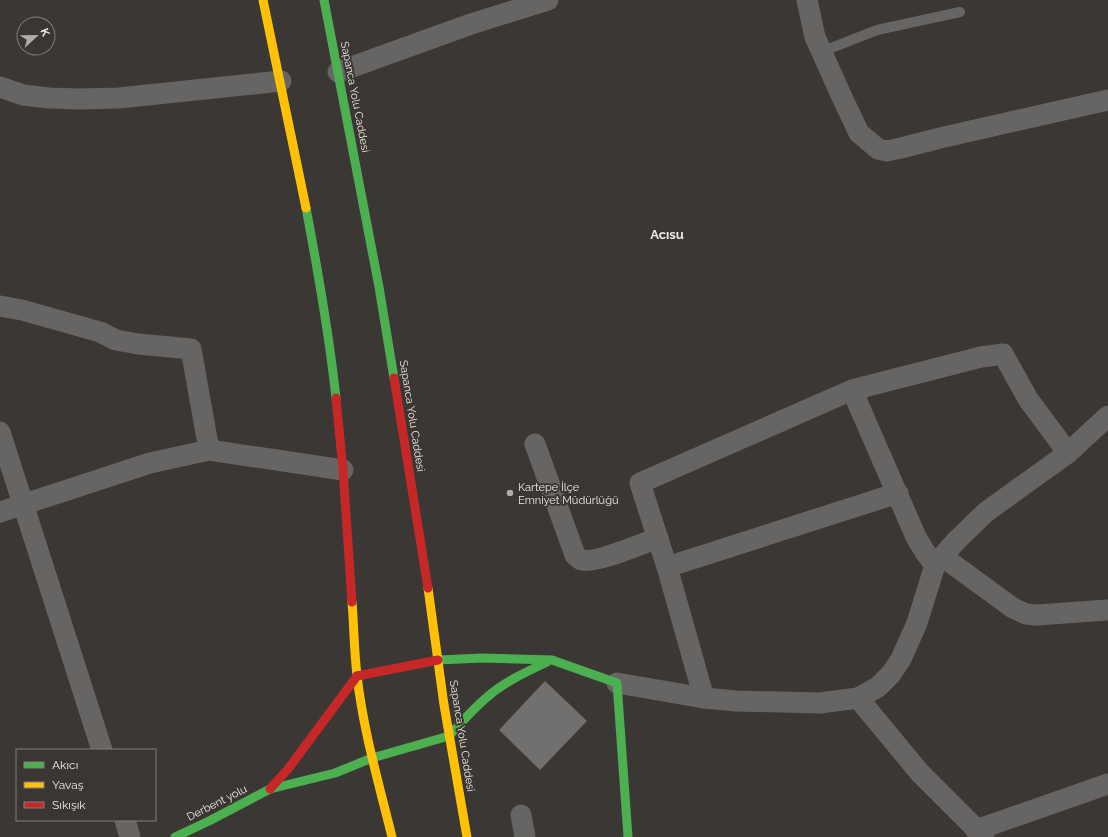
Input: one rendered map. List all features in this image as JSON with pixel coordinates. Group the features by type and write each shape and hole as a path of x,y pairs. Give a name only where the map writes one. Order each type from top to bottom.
{"main road":[{"path":"263,0 303,189 320,283 332,363 343,470 357,676 372,758 392,837"},
{"name":"Sapanca Yolu Caddesi","path":"324,0 379,287 466,837"},
{"path":"270,789 288,769 357,676 438,660 482,658 552,660 617,683 628,837"},
{"path":"270,789 334,773 372,758 450,736 480,703 496,691 520,674 552,660"},
{"name":"Derbent yolu","path":"175,837 209,822 270,789"}],"street":[{"path":"338,72 471,24 548,0"},
{"path":"807,0 815,37 821,52 860,133 878,149 887,151 1108,100"},
{"path":"0,87 24,95 79,99 119,98 281,81"},
{"path":"0,306 22,310 100,332 116,340 138,344 191,349 209,450"},
{"path":"704,698 667,567 640,483 852,390 981,356 1003,354 1028,399 1068,453"},
{"path":"852,390 916,537 925,552 1013,608 1026,614 1037,615 1108,610"},
{"path":"617,683 704,698 736,701 820,703 858,698 878,687 890,674 901,658 918,623 939,561 961,536 986,512 1068,453 1108,416"},
{"path":"0,432 102,749"},
{"path":"535,444 575,555 581,560 589,561 601,559 658,538"},
{"path":"0,512 150,463 209,450 343,470"},
{"path":"667,567 898,493"},
{"path":"858,698 920,773 980,834 1108,784"},
{"path":"521,815 525,837"},
{"path":"125,821 130,837"}],"lane":[{"path":"821,52 878,30 960,12"}],"building":[{"path":"545,681 587,721 540,770 499,730"}],"traffic: fast":[{"path":"324,0 379,287 394,378"},
{"path":"306,208 323,303 336,398"},
{"path":"438,660 482,658 552,660 617,683 628,837"},
{"path":"449,736 476,707 493,692 515,678 547,662"},
{"path":"372,758 449,736"},
{"path":"175,837 270,789 335,773 372,758"}],"traffic: slow":[{"path":"263,0 306,208"},
{"path":"428,588 444,705 467,837"},
{"path":"352,602 356,666 363,716 392,837"}],"traffic: jam":[{"path":"394,378 428,588"},
{"path":"336,398 343,470 352,602"},
{"path":"357,676 438,660"},
{"path":"270,789 288,769 357,676"}],"place":[{"name":"Kartepe İlçe Emniyet Müdürlüğü","path":"510,493"}],"district":[{"name":"Acısu","path":"667,234"}]}
